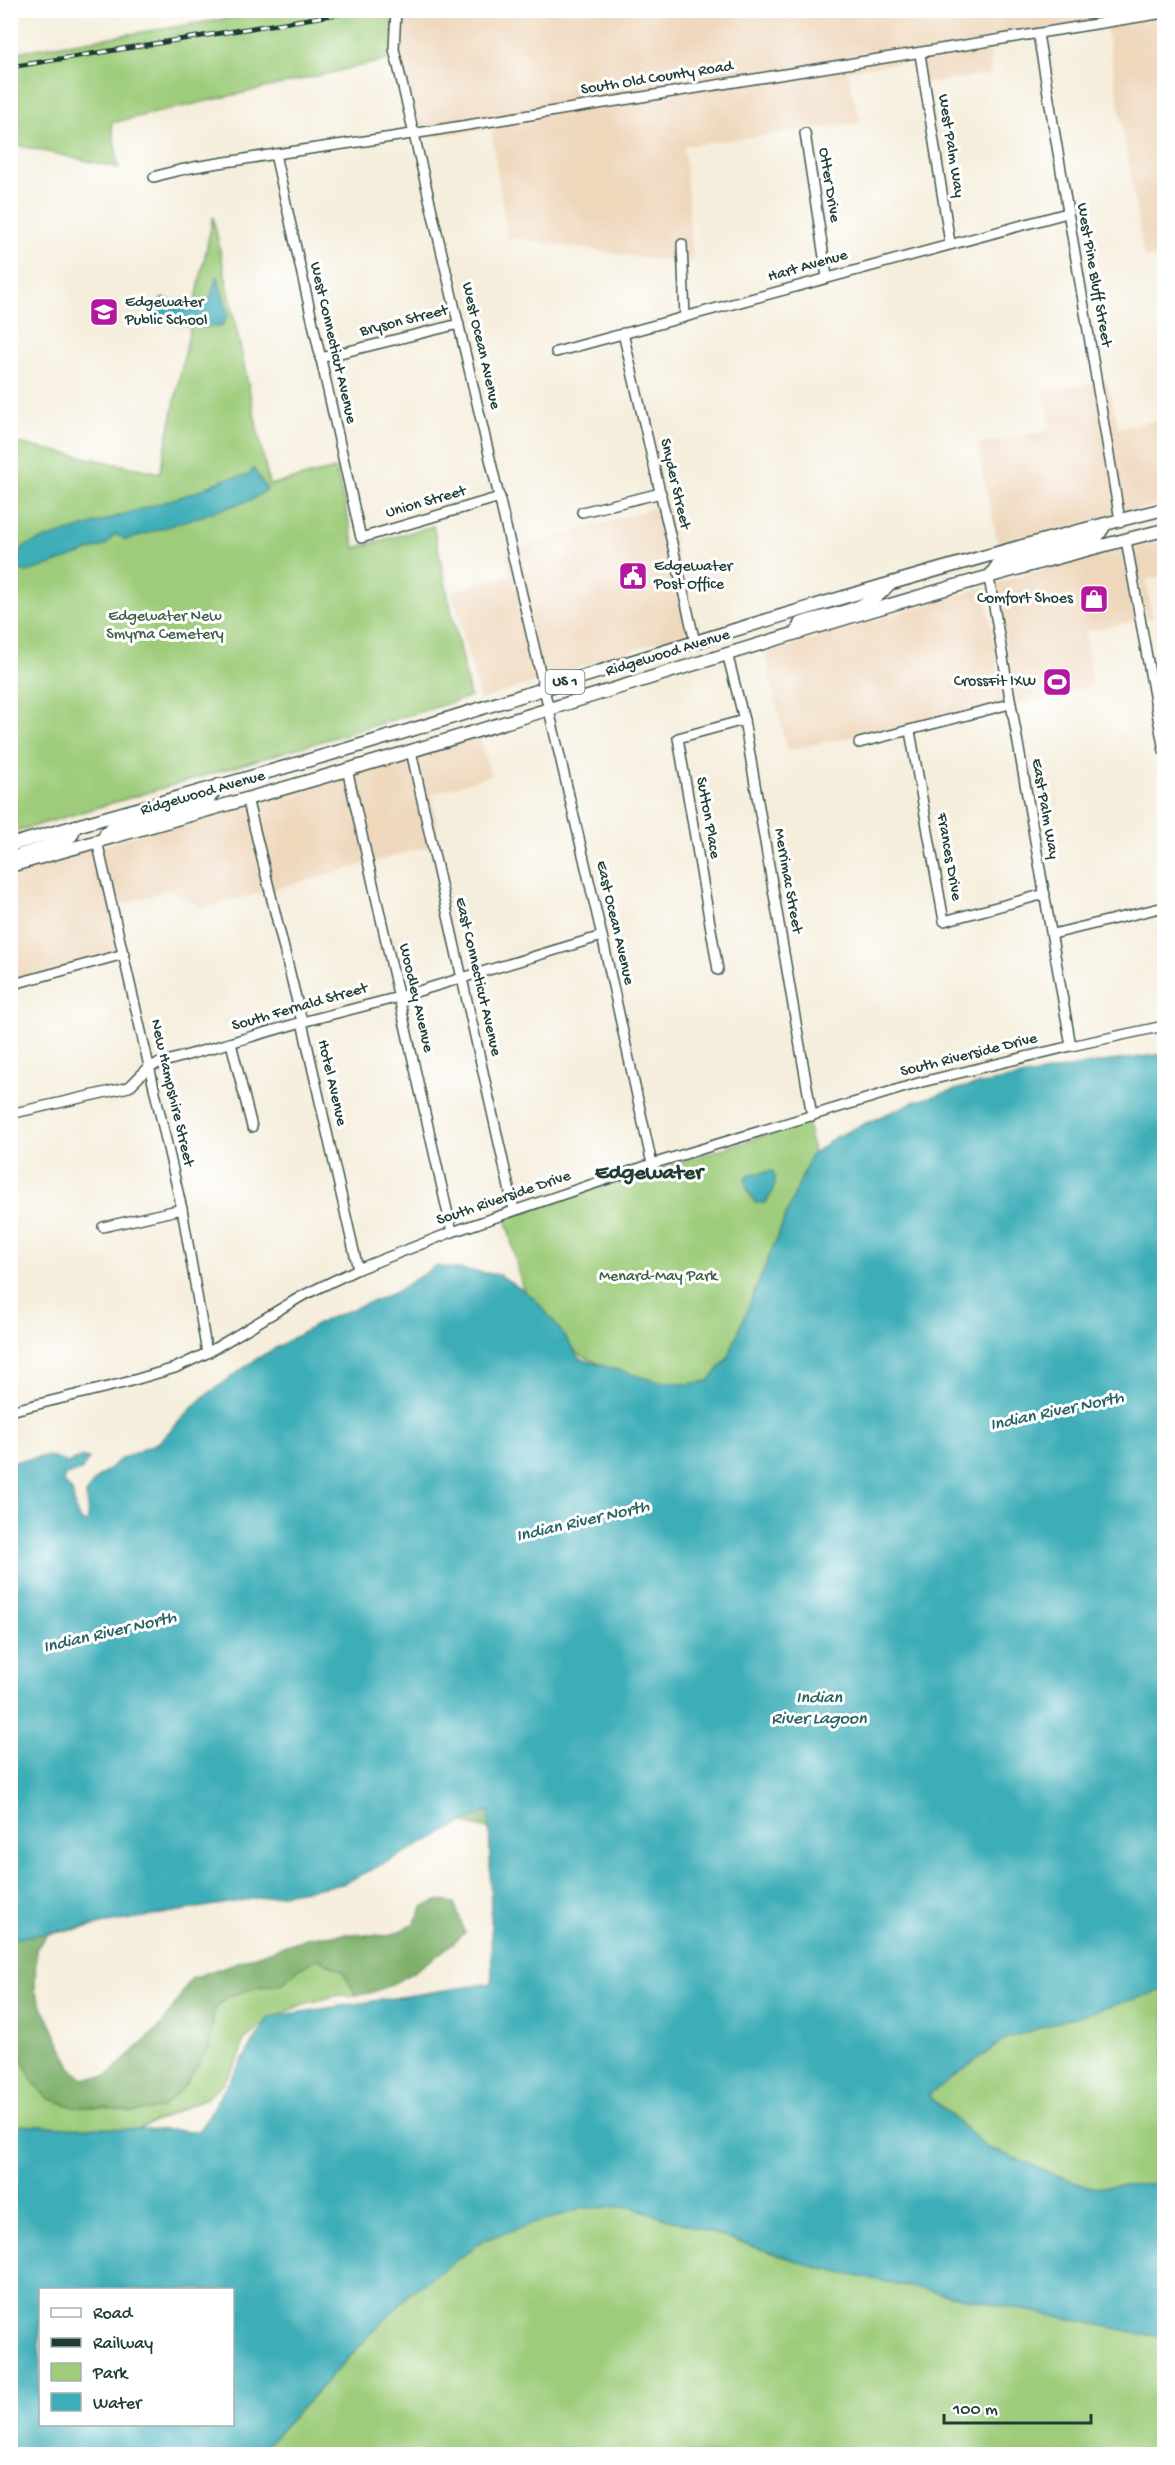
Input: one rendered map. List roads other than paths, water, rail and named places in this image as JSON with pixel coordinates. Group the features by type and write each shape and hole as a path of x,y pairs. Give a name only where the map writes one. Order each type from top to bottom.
{"main road":[{"name":"Ridgewood Avenue","path":"10,845 407,731 888,585 1164,509"},
{"path":"989,578 999,563 1097,537 1105,525"},
{"name":"Ridgewood Avenue","path":"10,866 411,751 727,653 1164,530"},
{"path":"796,633 800,624 806,621 870,603 879,597 888,585"},
{"path":"101,840 114,826 209,798 219,785"},
{"path":"10,857 65,841 71,836 76,826"}],"street":[{"name":"West Ocean Avenue","path":"396,10 394,49 544,689"},
{"name":"South Old County Road","path":"154,177 172,171 275,154 414,134 667,91 920,54 1164,13"},
{"name":"West Pine Bluff Street","path":"1038,34 1120,520"},
{"name":"West Palm Way","path":"920,54 950,243"},
{"name":"Otter Drive","path":"805,133 827,277"},
{"name":"West Connecticut Avenue","path":"275,154 361,538"},
{"name":"Hart Avenue","path":"556,352 1067,213"},
{"path":"682,244 685,317"},
{"name":"Bryson Street","path":"321,358 459,324"},
{"name":"Snyder Street","path":"623,333 695,642"},
{"path":"582,512 661,494"},
{"name":"Union Street","path":"361,538 500,497"},
{"path":"1126,540 1164,751"},
{"name":"East Palm Way","path":"989,578 1071,1046"},
{"name":"Merrimac Street","path":"727,653 744,720 812,1116"},
{"name":"East Ocean Avenue","path":"544,689 652,1164"},
{"path":"859,742 1010,704"},
{"name":"Sutton Place","path":"718,970 678,738 744,720"},
{"name":"Frances Drive","path":"910,731 944,921 1045,894"},
{"name":"East Connecticut Avenue","path":"411,751 514,1210"},
{"name":"Woodley Avenue","path":"347,770 452,1233"},
{"name":"Hotel Avenue","path":"247,798 302,1022 358,1269"},
{"name":"New Hampshire Street","path":"101,840 124,954 182,1209 207,1353"},
{"path":"1053,934 1164,907"},
{"name":"South Fernald Street","path":"10,1114 129,1087 150,1066 302,1022 399,997 602,936"},
{"path":"10,985 124,954"},
{"name":"South Riverside Drive","path":"10,1411 175,1368 207,1353 302,1296 358,1269 514,1210 652,1164 922,1082 1164,1026"},
{"path":"231,1043 252,1127"},
{"path":"103,1227 182,1209"}],"water":[{"path":"218,277 228,315 221,327 193,327 152,319 156,304 163,298 195,305 206,303 210,299"},
{"path":"254,469 267,490 251,500 126,540 115,534 106,545 27,572 11,568 11,561 23,547 35,542 196,492 225,479 248,475"},
{"name":"Indian River Lagoon","path":"1164,1054 1164,1990 1007,2038 928,2095 986,2147 1087,2187 1164,2183 1164,2338 822,2269 632,2207 584,2208 486,2239 411,2292 258,2454 11,2454 11,2125 199,2131 269,2017 492,1983 489,1810 343,1884 11,1939 11,1462 48,1456 69,1463 81,1457 89,1459 81,1471 65,1475 63,1482 72,1491 77,1516 86,1524 88,1519 86,1494 95,1480 121,1459 159,1442 202,1398 258,1358 327,1319 394,1293 436,1266 500,1275 534,1298 556,1324 580,1359 656,1381 688,1384 709,1381 727,1359 810,1157 835,1137 916,1101 965,1087 1102,1062"},
{"path":"773,1171 774,1188 765,1203 755,1203 745,1180 750,1174"}],"railway":[{"path":"10,67 364,10"}],"place":[{"name":"Edgewater Public School","path":"104,312"},
{"name":"Edgewater Post Office","path":"633,576"},
{"name":"Comfort Shoes","path":"1094,599"},
{"name":"CrossFit IXW","path":"1057,682"}],"district":[{"name":"Edgewater","path":"649,1174"}],"park label":[{"name":"Edgewater New Smyrna Cemetery","path":"165,626"},
{"name":"Menard-May Park","path":"658,1277"}],"water label":[{"name":"Indian River North","path":"1057,1412"},
{"name":"Indian River North","path":"583,1522"},
{"name":"Indian River North","path":"110,1633"}]}
